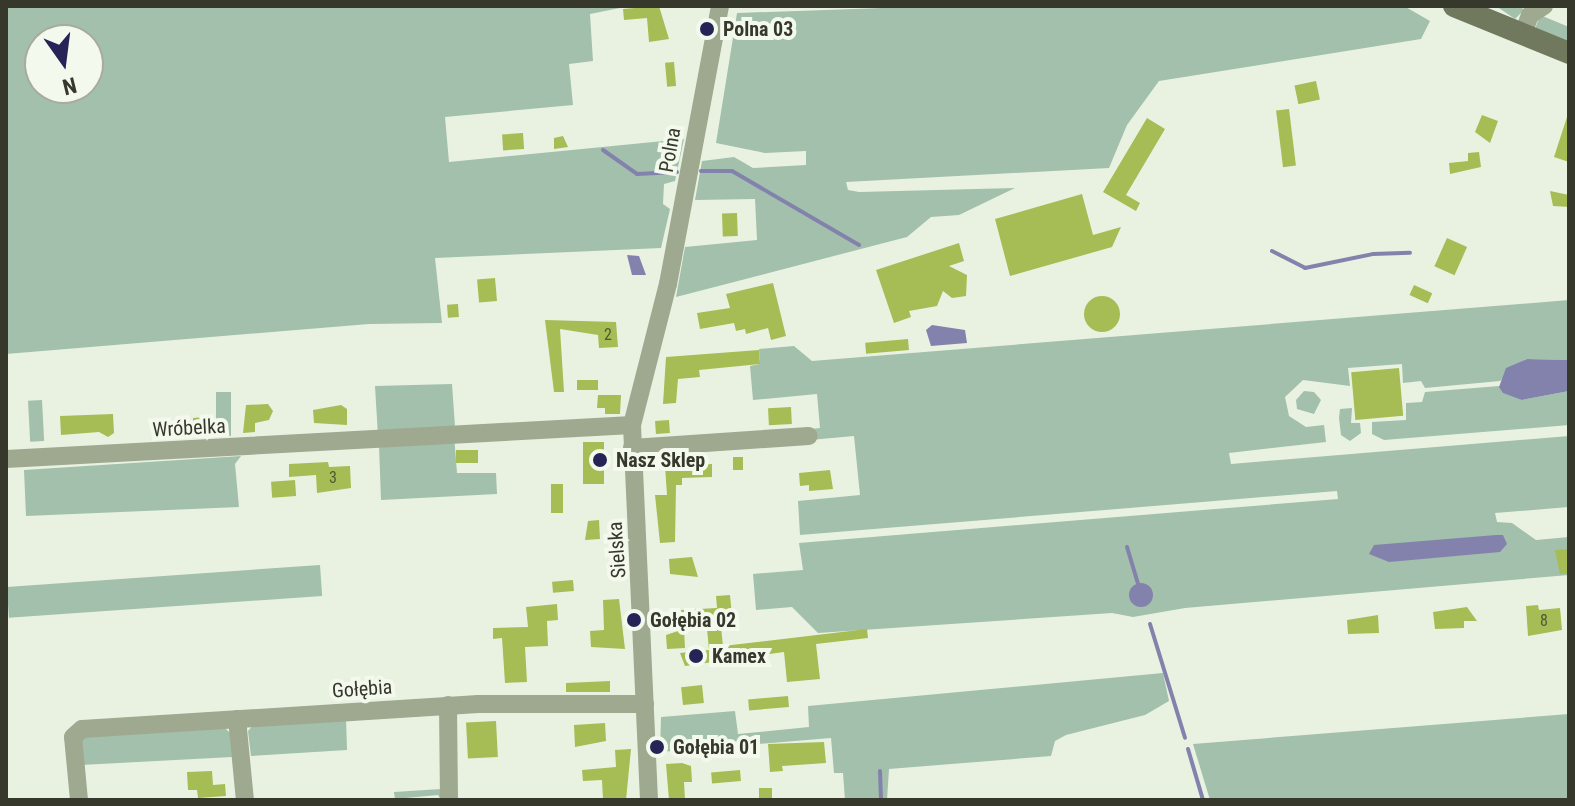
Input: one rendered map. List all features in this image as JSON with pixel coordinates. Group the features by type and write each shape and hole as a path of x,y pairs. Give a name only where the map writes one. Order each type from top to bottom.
{"main road":[{"path":"1454,6 1569,53"}],"street":[{"name":"Polna","path":"664,301 720,6"},
{"path":"1523,34 1530,15 1544,6"},
{"name":"Sielska","path":"649,800 632,425 664,301"},
{"name":"Wróbelka","path":"6,459 374,442 454,432 632,425"},
{"path":"632,448 809,436"},
{"name":"Gołębia","path":"79,800 73,737 82,729 448,705 645,704"},
{"path":"448,705 449,800"},
{"path":"237,719 245,800"}],"green space":[{"path":"6,6 630,6 590,14 593,61 569,64 573,105 445,117 449,162 684,139 675,181 664,184 663,204 670,209 661,248 435,258 442,323 369,324 6,354"},
{"path":"939,6 1404,6 1430,21 1421,39 1159,81 1127,125 1109,168 846,182 848,190 859,192 1015,188 959,215 931,217 907,237 676,297 685,247 757,240 755,199 695,200 702,161 734,157 753,168 806,165 806,151 765,153 716,143 737,13"},
{"path":"1496,6 1520,6 1524,10 1515,19"},
{"path":"1540,15 1569,27 1569,43 1535,29"},
{"path":"1569,300 1569,360 1526,359 1500,381 1425,388 1421,381 1403,383 1402,364 1348,368 1350,386 1303,380 1285,397 1289,416 1306,427 1324,425 1326,442 1229,453 1231,464 1569,436 1569,507 1495,513 1497,522 1512,523 1536,540 1569,537 1569,575 1185,608 1133,617 1112,613 818,633 792,607 756,610 753,574 803,570 799,543 1338,499 1337,491 800,535 798,501 860,495 854,436 810,440 810,429 820,428 817,394 753,400 750,366 760,364 759,349 794,346 812,361"},
{"path":"452,384 455,427 378,436 375,386"},
{"path":"1499,386 1522,400 1569,391 1569,425 1384,440 1372,434 1372,422 1406,420 1406,403 1422,402 1425,392"},
{"path":"1304,391 1314,392 1321,400 1314,414 1297,409 1296,400"},
{"path":"216,392 231,392 231,436 216,436"},
{"path":"42,400 44,441 30,442 28,401"},
{"path":"1352,408 1351,423 1360,423 1361,433 1350,441 1341,435 1339,418 1340,409"},
{"path":"454,435 457,473 496,473 497,494 381,500 379,446"},
{"path":"241,456 235,464 239,507 26,516 24,470"},
{"path":"320,565 322,596 9,618 7,587"},
{"path":"1163,673 1169,701 1145,715 1066,735 1055,741 1051,756 889,769 887,800 845,800 843,773 834,773 831,738 660,752 661,717 735,711 738,734 809,727 808,706"},
{"path":"1569,714 1569,800 1210,800 1193,744"},
{"path":"346,718 347,750 251,756 248,731 255,723"},
{"path":"222,725 230,733 232,757 81,765 79,740 85,732"},
{"path":"441,789 441,800 438,795 395,799 394,792"}],"water":[{"path":"627,255 639,256 646,275 632,275"},
{"path":"932,325 965,330 967,343 931,346 926,330"},
{"path":"1527,359 1569,360 1569,391 1522,400 1503,393 1499,387 1506,368"},
{"path":"1503,535 1507,544 1500,552 1389,562 1369,554 1374,545"},
{"path":"1141,583 1150,586 1153,595 1150,604 1141,607 1132,604 1129,595 1132,586"}],"building":[{"path":"659,6 669,39 649,42 647,18 624,20 623,9"},
{"path":"674,62 676,86 667,87 665,63"},
{"path":"1316,81 1320,100 1298,104 1294,86"},
{"path":"1289,109 1296,166 1283,167 1276,111"},
{"path":"1482,115 1498,121 1490,143 1475,132"},
{"path":"1147,118 1165,129 1126,195 1140,203 1136,211 1103,192"},
{"path":"1569,118 1569,162 1554,157"},
{"path":"523,133 524,149 503,150 502,134"},
{"path":"563,136 568,147 554,149 554,138"},
{"path":"1479,152 1481,167 1450,174 1449,163 1468,161 1468,153"},
{"path":"1550,191 1569,195 1569,207 1553,206"},
{"path":"1082,194 1093,235 1121,227 1112,247 1010,276 995,219"},
{"path":"737,213 738,236 723,237 722,214"},
{"path":"1447,238 1467,247 1454,275 1434,266"},
{"path":"959,243 964,261 949,266 967,275 966,296 952,298 943,291 937,306 909,311 911,317 894,323 876,270"},
{"path":"495,278 497,301 479,302 477,280"},
{"path":"773,283 786,336 771,340 768,328 746,334 745,329 736,331 734,323 700,329 697,313 730,308 726,294"},
{"path":"1414,285 1432,293 1428,303 1410,295"},
{"path":"1102,296 1115,301 1120,314 1115,327 1102,332 1089,327 1084,314 1089,301"},
{"path":"458,304 459,317 448,318 447,305"},
{"path":"545,320 616,322 618,347 599,348 598,335 560,329 564,392 554,392"},
{"path":"908,339 909,350 866,354 865,343"},
{"path":"759,350 760,364 699,370 700,377 678,379 676,403 663,404 666,357"},
{"path":"1399,368 1403,416 1355,420 1351,372"},
{"path":"577,380 598,380 598,390 577,390"},
{"path":"598,395 621,395 620,414 605,414 605,408 597,408"},
{"path":"268,404 273,411 269,420 255,423 255,432 243,433 246,405"},
{"path":"341,405 347,409 347,425 314,423 313,410"},
{"path":"791,407 792,424 769,425 768,408"},
{"path":"113,414 114,433 108,437 99,432 61,435 60,416"},
{"path":"205,417 205,429 194,429 193,418"},
{"path":"669,420 670,433 656,434 655,421"},
{"path":"583,442 604,442 604,484 583,484"},
{"path":"456,450 478,450 478,463 456,463"},
{"path":"733,457 743,457 743,470 733,470"},
{"path":"328,462 329,467 350,466 351,488 317,493 316,475 289,477 289,464"},
{"path":"712,464 712,477 682,478 682,485 676,485 675,542 660,543 655,495 667,495 665,466"},
{"path":"830,470 833,489 809,491 809,485 800,486 799,473"},
{"path":"295,480 296,496 272,498 271,482"},
{"path":"551,484 563,484 563,513 551,513"},
{"path":"599,520 600,539 585,540 588,521"},
{"path":"1569,549 1569,573 1560,574 1555,550"},
{"path":"625,557 626,575 612,576 611,558"},
{"path":"692,557 698,577 670,574 669,559"},
{"path":"573,580 574,591 553,593 552,582"},
{"path":"730,595 733,626 721,627 723,646 867,629 868,638 816,644 820,679 787,682 784,652 685,666 680,653 709,650 706,618 682,620 681,610 717,608 716,596"},
{"path":"619,599 625,649 591,647 590,631 604,630 603,600"},
{"path":"557,604 558,620 547,621 548,646 525,647 527,682 505,683 502,638 493,639 493,628 528,627 526,607"},
{"path":"1538,605 1539,610 1560,608 1562,630 1528,636 1526,606"},
{"path":"1467,607 1477,621 1464,621 1464,628 1435,629 1433,612"},
{"path":"1378,615 1379,633 1348,634 1347,620"},
{"path":"684,629 685,648 667,649 666,635"},
{"path":"610,681 610,692 566,692 566,683"},
{"path":"702,685 704,703 683,705 681,687"},
{"path":"788,696 789,707 749,710 748,699"},
{"path":"496,721 498,757 468,759 466,723"},
{"path":"605,723 606,741 575,747 574,725"},
{"path":"824,742 826,763 782,766 783,771 770,772 768,744"},
{"path":"631,749 626,800 603,800 602,780 583,781 582,770 616,767 615,750"},
{"path":"666,764 691,766 692,782 684,782 685,800 669,800"},
{"path":"740,770 741,781 712,783 711,773"},
{"path":"212,771 213,785 225,784 226,796 198,798 197,790 188,790 187,772"},
{"path":"759,788 772,788 772,800 759,800"}],"waterway":[{"path":"603,150 637,174 677,172"},
{"path":"701,171 732,171 859,245"},
{"path":"1272,251 1305,268 1373,254 1410,253"},
{"path":"1127,547 1139,587"},
{"path":"1150,624 1185,738"},
{"path":"1188,749 1203,800"},
{"path":"880,771 881,800"}],"place":[{"name":"Polna 03","path":"707,29"},
{"name":"Nasz Sklep","path":"600,460"},
{"name":"Gołębia 02","path":"634,620"},
{"name":"Kamex","path":"696,656"},
{"name":"Gołębia 01","path":"657,747"}]}
